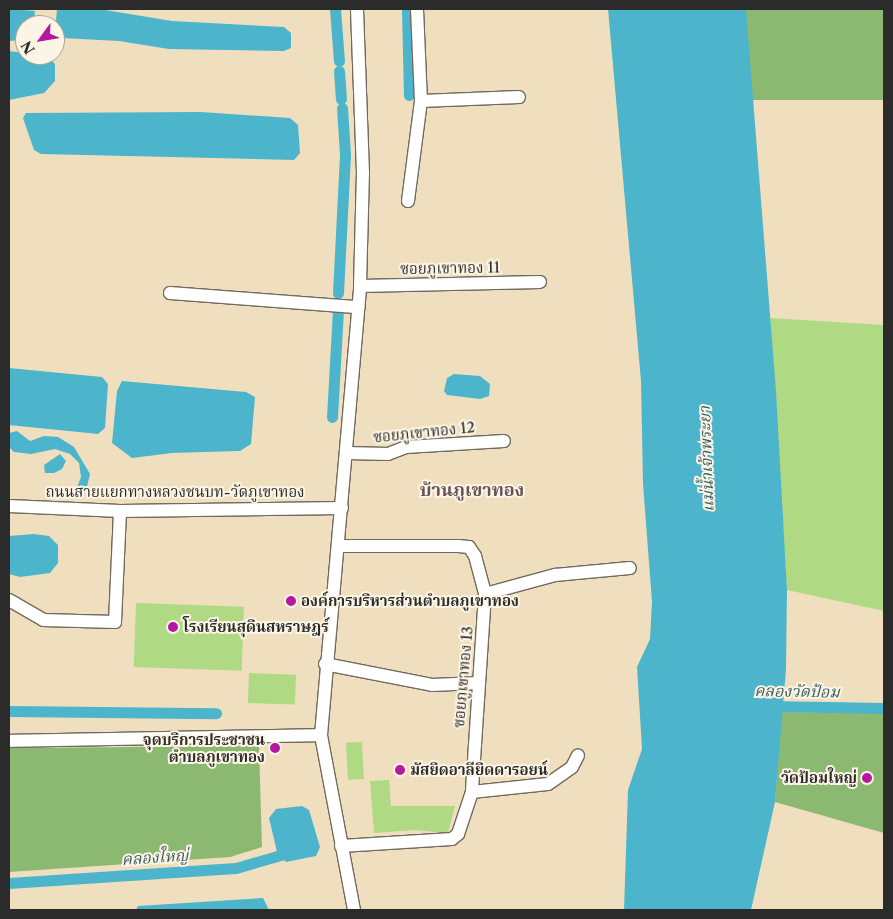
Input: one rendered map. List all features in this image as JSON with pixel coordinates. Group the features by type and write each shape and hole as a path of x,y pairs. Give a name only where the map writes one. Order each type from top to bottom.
{"street":[{"path":"354,910 321,735 326,664 340,546 360,286 363,173 357,9"},
{"path":"408,202 421,101 417,9"},
{"path":"421,101 519,97"},
{"name":"ซอยภูเขาทอง 11","path":"360,286 540,282"},
{"path":"170,293 358,307"},
{"name":"ซอยภูเขาทอง 12","path":"348,453 388,454 406,447 504,441"},
{"name":"ถนนสายแยกทางหลวงชนบท-วัดภูเขาทอง","path":"9,506 120,512 342,508"},
{"path":"9,600 42,620 114,622 120,512"},
{"name":"ซอยภูเขาทอง 13","path":"340,546 469,548 475,556 485,594 472,792 458,834 452,839 342,846"},
{"path":"485,594 555,575 630,568"},
{"path":"326,664 432,684 478,683"},
{"path":"9,741 321,735"},
{"path":"472,792 548,784 572,767 578,755"}],"green space":[{"path":"746,9 884,9 884,100 746,100"},
{"path":"770,318 884,325 884,611 787,590"},
{"path":"136,603 244,607 242,671 134,667"},
{"path":"249,673 296,675 295,705 248,703"},
{"path":"781,712 884,713 884,833 775,802"},
{"path":"362,742 364,779 348,780 346,743"},
{"path":"259,746 262,847 230,857 9,872 9,748"},
{"path":"389,780 391,806 455,806 448,833 414,830 374,833 370,781"}],"water":[{"path":"9,9 35,11 35,15 15,15 15,41 9,41"},
{"path":"57,9 99,9 172,21 284,27 291,33 291,48 284,51 169,49 119,41 65,38 65,15 56,15"},
{"name":"แม่น้ำเจ้าพระยา","path":"608,9 746,9 776,391 787,590 786,669 775,802 751,910 624,910 628,790 642,749 637,667 650,639 652,602 643,484 641,381"},
{"path":"9,51 15,52 15,65 55,65 55,81 44,93 9,100"},
{"path":"201,112 290,118 298,125 300,153 294,160 41,154 34,150 23,118 26,113"},
{"path":"9,368 102,377 108,384 105,428 98,434 9,425"},
{"path":"454,374 480,376 490,384 489,396 480,399 447,395 444,391 447,378"},
{"path":"122,381 246,392 255,397 251,444 240,451 172,453 132,458 112,443 117,391"},
{"path":"17,431 30,441 44,436 58,437 74,447 90,474 86,491 80,493 76,490 81,477 79,463 70,454 55,449 31,454 14,452 9,447 9,433"},
{"path":"60,454 66,461 62,469 54,473 45,473 44,465"},
{"path":"34,534 49,536 58,545 58,563 50,573 20,577 9,574 9,536"},
{"path":"302,806 309,810 320,847 316,856 286,862 277,852 269,818 276,809"},
{"path":"263,898 269,910 136,910 138,906"}],"waterway":[{"path":"335,9 339,61"},
{"path":"407,9 409,95"},
{"path":"339,71 341,99"},
{"path":"338,293 345,154 342,108"},
{"path":"332,417 338,308"},
{"name":"คลองวัดป้อม","path":"767,706 884,708"},
{"path":"9,711 216,713"},
{"name":"คลองใหญ่","path":"9,883 236,868 294,851"}],"place":[{"name":"องค์การบริหารส่วนตำบลภูเขาทอง","path":"291,601"},
{"name":"โรงเรียนสุดินสหราษฎร์","path":"173,627"},
{"name":"จุดบริการประชาชน ตำบลภูเขาทอง","path":"275,748"},
{"name":"มัสยิดอาลียิดดารอยน์","path":"400,770"},
{"name":"วัดป้อมใหญ่","path":"867,778"}],"district":[{"name":"บ้านภูเขาทอง","path":"472,490"}]}
